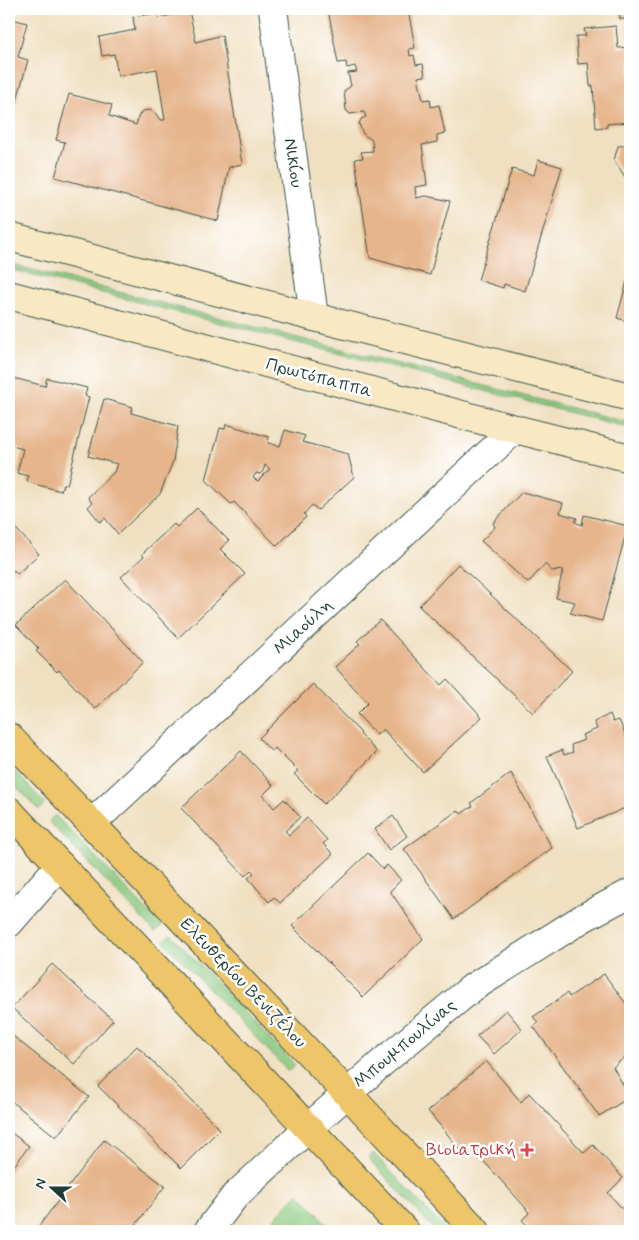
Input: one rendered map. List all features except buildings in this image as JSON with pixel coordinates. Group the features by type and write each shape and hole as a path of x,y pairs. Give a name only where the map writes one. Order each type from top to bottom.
{"main road":[{"name":"Ελευθερίου Βενιζέλου","path":"9,736 347,1092 476,1231"},
{"path":"9,811 404,1231"}],"street":[{"name":"Νικίου","path":"273,9 314,317"},
{"path":"9,237 630,397"},
{"name":"Πρωτόπαππα","path":"9,295 630,458"},
{"name":"Μιαούλη","path":"91,824 514,429"},
{"path":"9,923 60,865"},
{"name":"Μπουμπουλίνας","path":"208,1231 235,1196 347,1092 472,988 583,918 630,893"}],"green space":[{"path":"9,264 630,423 630,428 9,269"},
{"path":"9,765 45,803 39,810 9,779"},
{"path":"55,815 162,926 155,932 49,822"},
{"path":"171,935 295,1065 288,1071 163,941"},
{"path":"374,1153 447,1231 436,1231 368,1158"},
{"path":"298,1193 334,1231 263,1231"}],"place":[{"name":"Βιοιατρική","path":"527,1150"}]}
